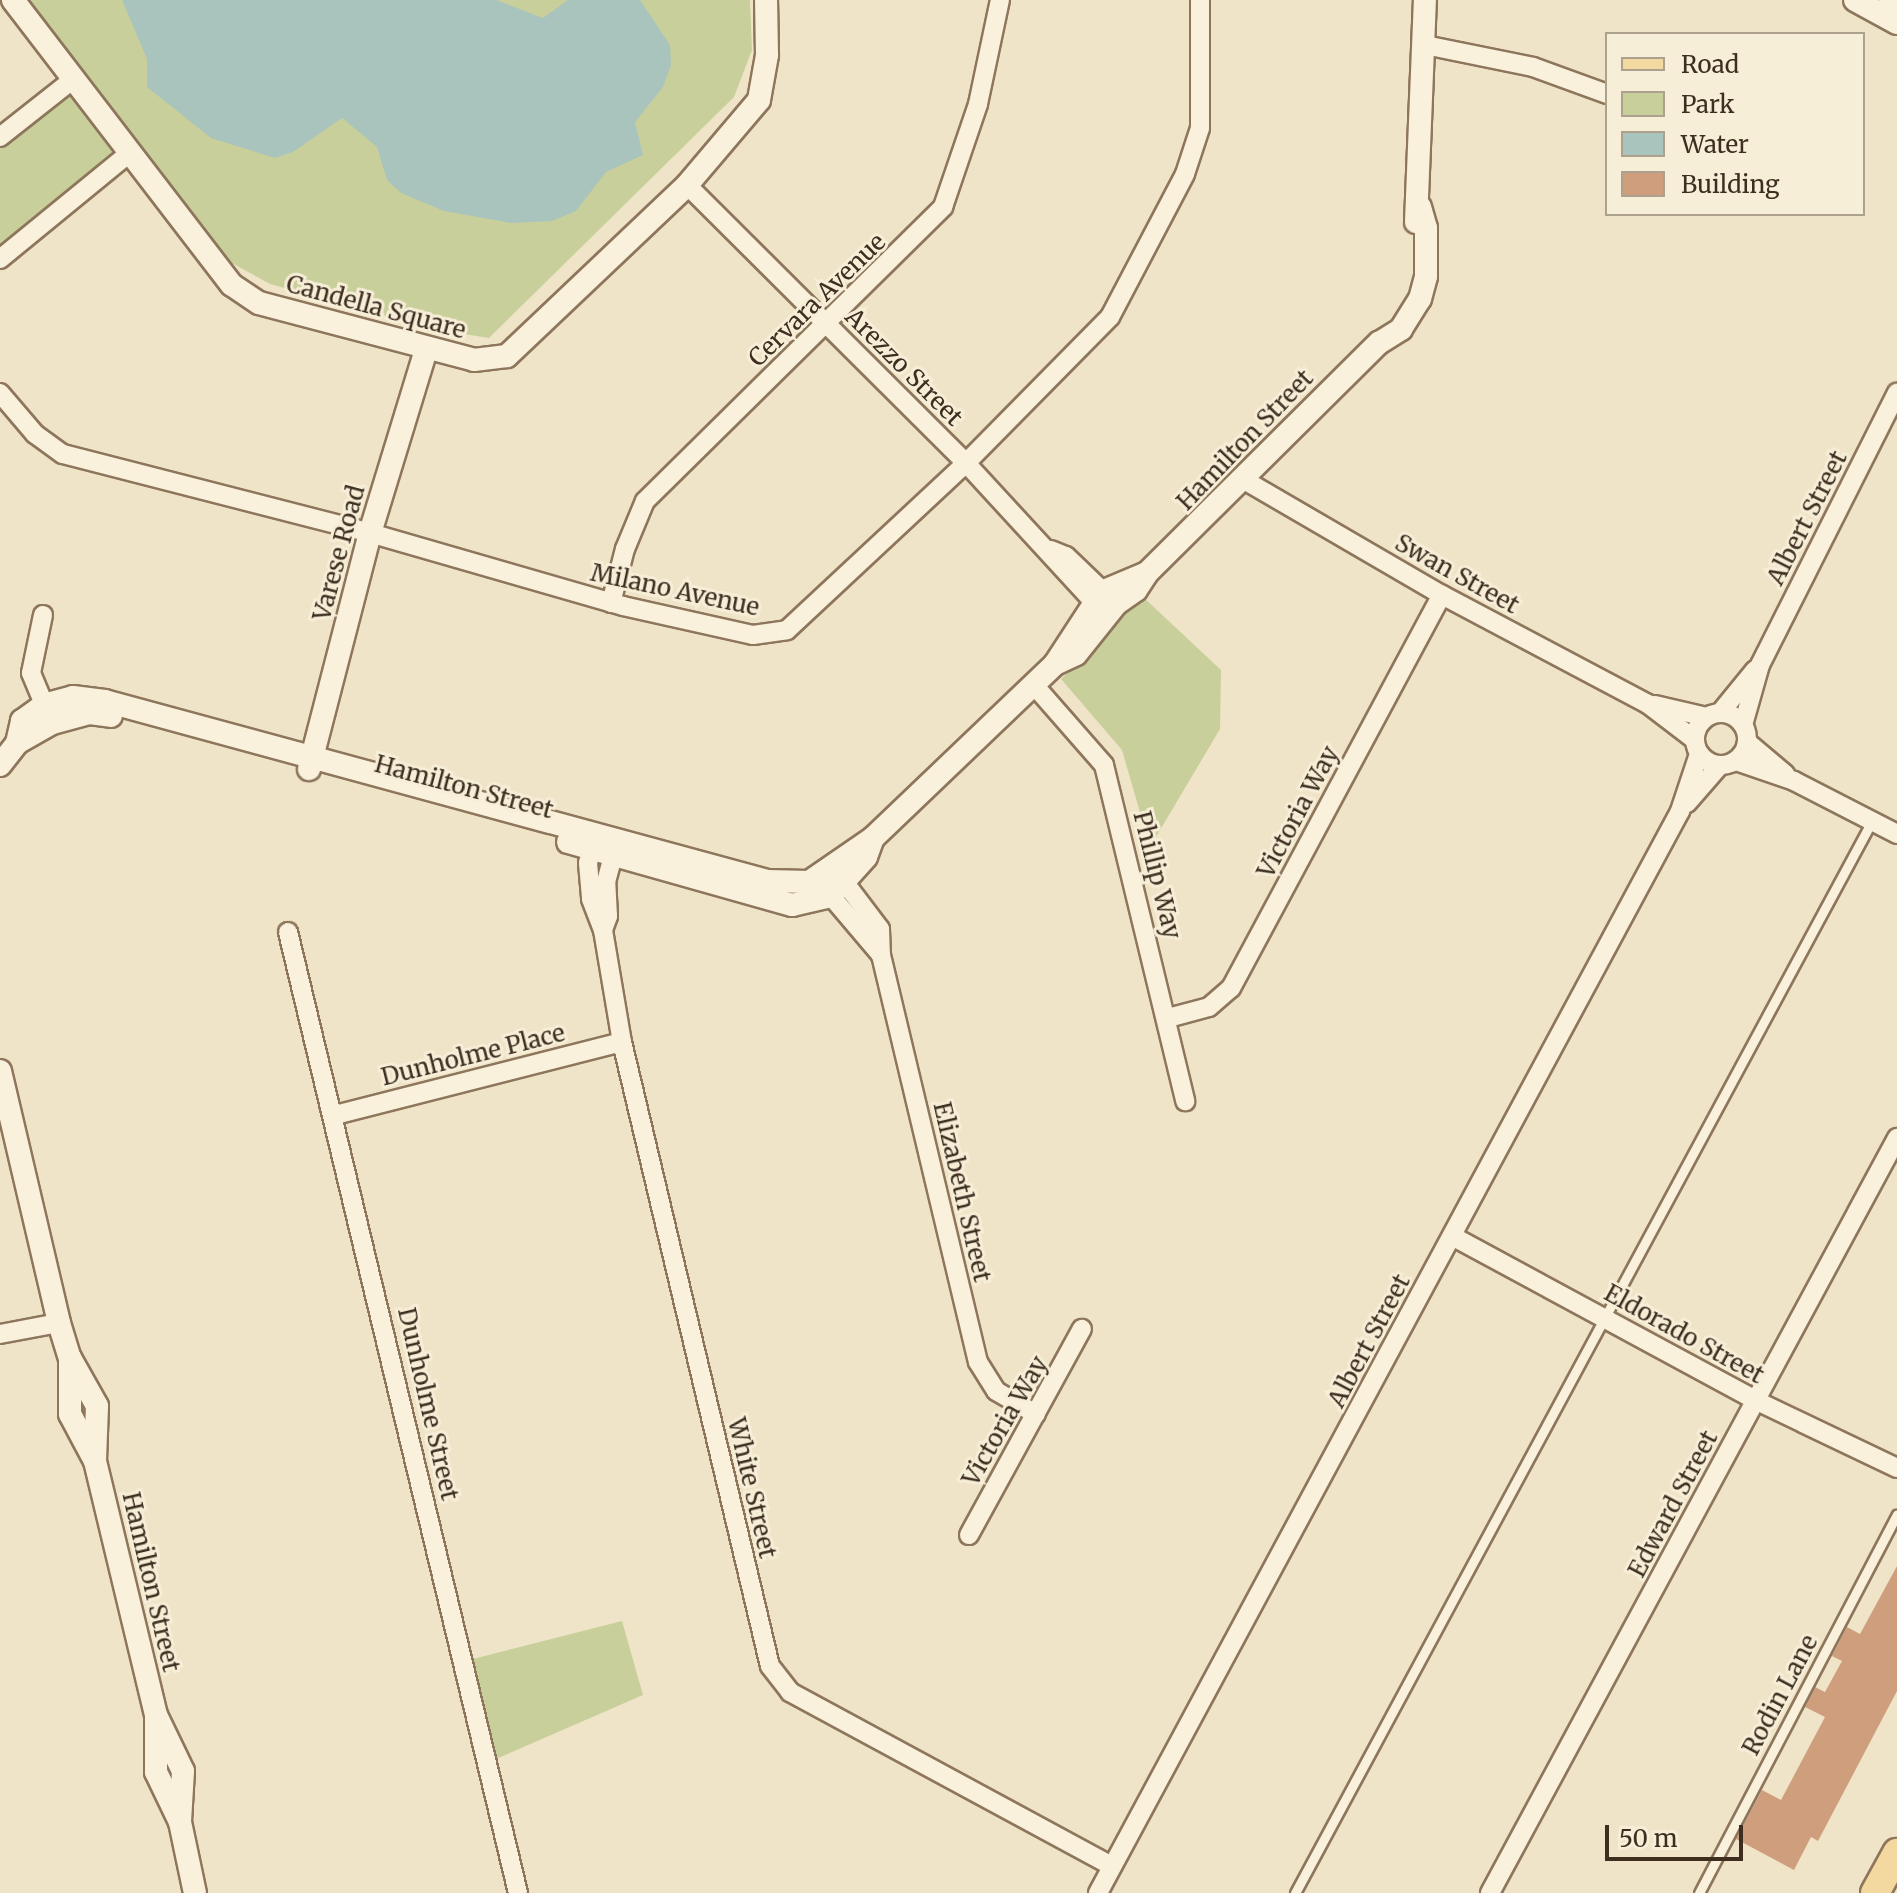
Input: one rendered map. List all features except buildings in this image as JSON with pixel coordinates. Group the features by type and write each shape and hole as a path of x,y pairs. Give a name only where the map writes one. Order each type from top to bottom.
{"street":[{"name":"Candella Square","path":"13,0 127,155 232,285 259,303 426,350 474,360 507,356 687,185 759,100 767,55 766,0"},
{"name":"Cervara Avenue","path":"611,603 625,549 645,501 943,207 978,104 1000,0"},
{"name":"Milano Avenue","path":"0,393 35,434 63,454 370,533 611,603 753,635 787,630 966,463 1101,329 1185,174 1200,128 1200,0"},
{"name":"Hamilton Street","path":"0,765 17,743 48,714 90,713 180,728 605,845 777,903 809,904 873,838 1055,664 1076,654 1104,604 1136,590 1147,573 1246,481 1379,343 1407,294 1420,207 1425,0"},
{"path":"1855,0 1897,23"},
{"path":"1890,0 1897,4"},
{"path":"1425,45 1533,67 1605,93"},
{"path":"0,137 71,81"},
{"path":"0,259 127,155"},
{"name":"Arezzo Street","path":"687,185 1051,550 1056,565 1104,604"},
{"name":"Varese Road","path":"310,764 370,533 426,350"},
{"name":"Albert Street","path":"1680,811 1728,763 1745,733 1760,665 1897,393"},
{"name":"Swan Street","path":"1246,481 1442,595 1648,704 1697,747 1728,763"},
{"name":"Victoria Way","path":"1168,1018 1209,1007 1231,988 1442,595"},
{"path":"43,615 31,673 48,714"},
{"name":"Albert Street","path":"1098,1893 1680,811 1697,747 1713,715 1760,665"},
{"name":"Phillip Way","path":"1034,685 1104,765 1168,1018 1185,1101"},
{"name":"Swan Street","path":"1648,704 1713,715 1745,733"},
{"path":"1745,733 1794,781"},
{"path":"1728,763 1794,781 1897,834"},
{"name":"White Street","path":"605,845 603,930 622,1042 770,1666 790,1692 1112,1866"},
{"name":"Elizabeth Street","path":"834,879 880,929 881,955 978,1362 996,1391 1036,1414"},
{"name":"Dunholme Street","path":"288,932 335,1115 521,1892"},
{"name":"Dunholme Place","path":"335,1115 622,1042"},
{"name":"Hamilton Street","path":"0,1071 70,1358 70,1414 95,1461 156,1715 156,1772 180,1822 195,1893"},
{"name":"Edward Street","path":"1490,1893 1897,1138"},
{"name":"Eldorado Street","path":"1452,1236 1757,1401 1897,1468"},
{"path":"0,1334 59,1323"},
{"name":"Victoria Way","path":"969,1535 1082,1329"}],"lane":[{"path":"1295,1893 1872,821"},
{"name":"Rodin Lane","path":"1699,1893 1897,1515"}],"green space":[{"path":"25,0 750,0 752,50 734,97 489,338 433,329 270,284 230,262 111,120"},
{"path":"69,86 120,153 0,253 0,140"},
{"path":"1142,596 1221,670 1220,729 1150,847 1122,750 1061,679"},
{"path":"622,1621 643,1695 496,1759 473,1659"}],"water":[{"path":"122,0 496,0 543,18 568,0 640,0 670,45 671,65 663,87 635,122 643,155 606,172 576,211 552,221 511,223 444,211 401,193 387,180 377,147 342,118 293,152 275,158 211,138 147,87 147,59"}]}
